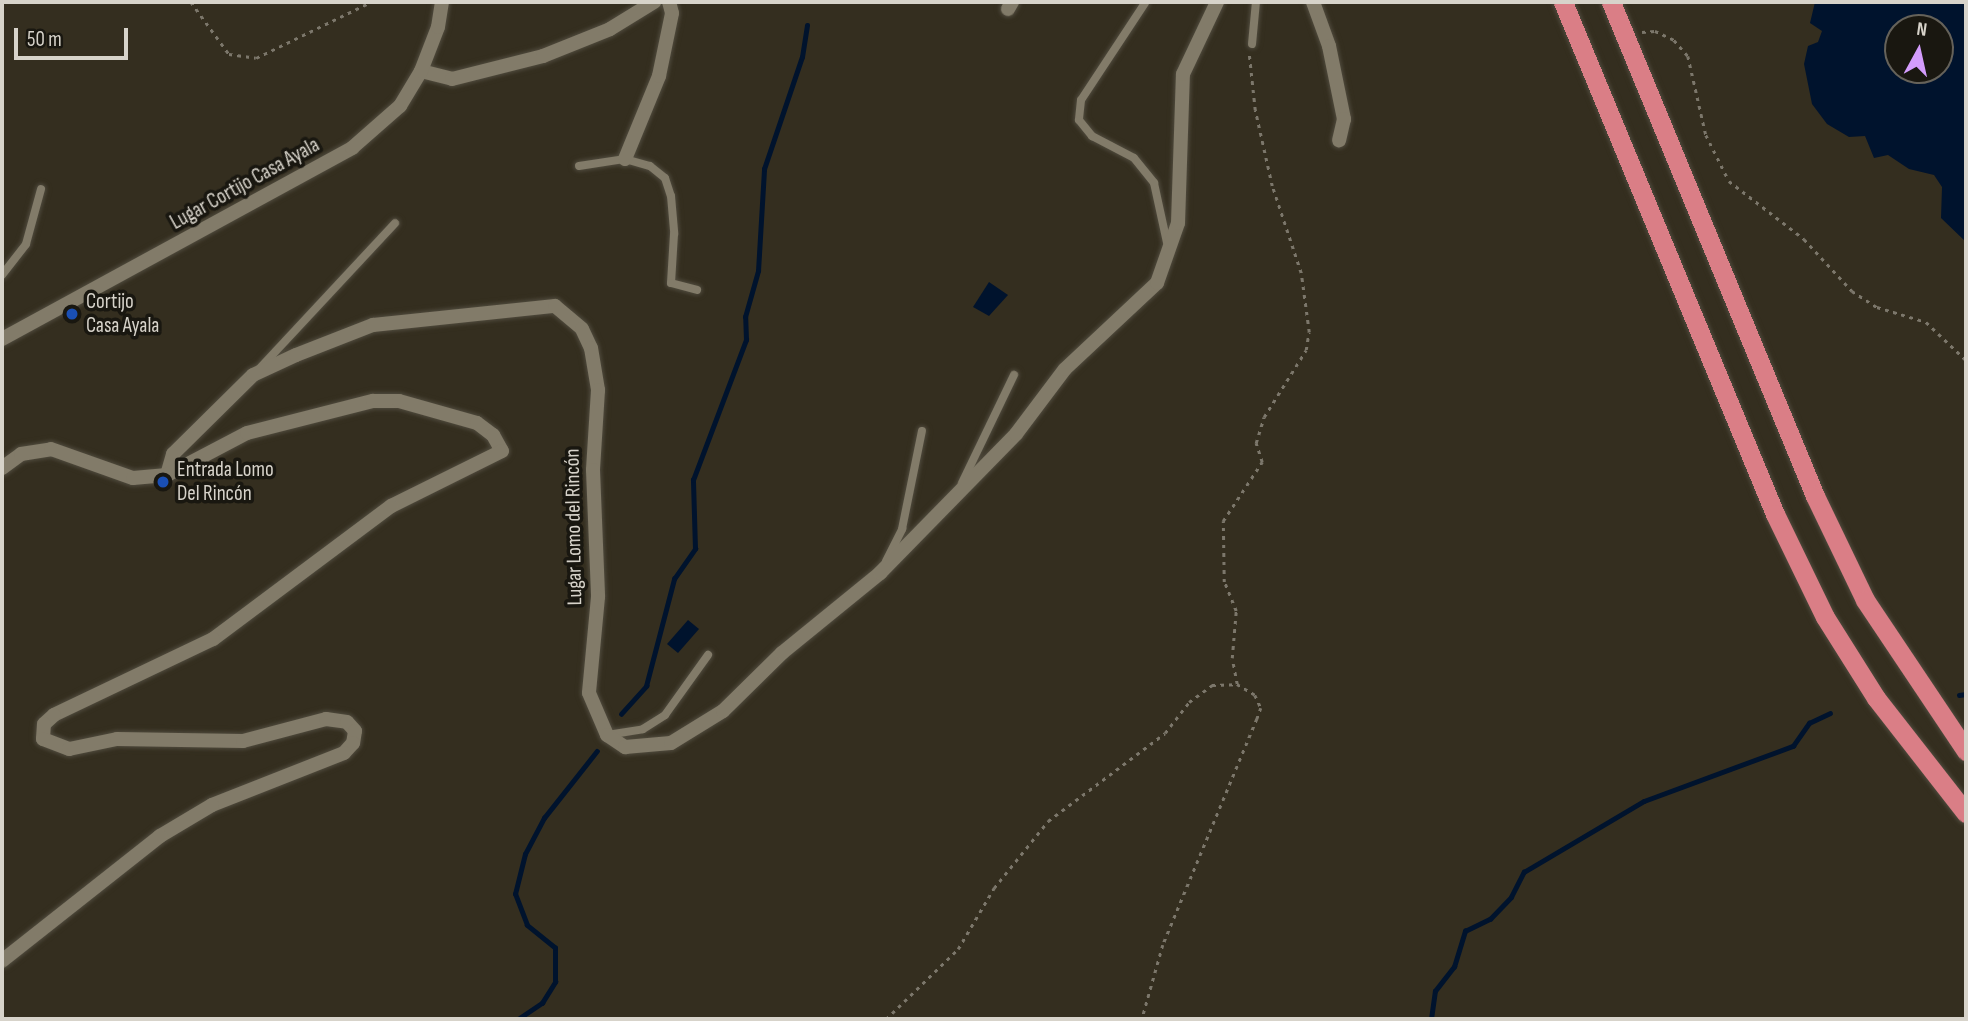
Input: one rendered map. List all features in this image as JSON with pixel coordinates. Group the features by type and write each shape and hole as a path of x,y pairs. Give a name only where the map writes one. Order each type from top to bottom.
{"highway":[{"path":"1563,2 1774,514 1825,617 1876,698 1966,813"},
{"path":"1611,2 1815,496 1866,600 1966,751"}],"street":[{"name":"Lugar Cortijo Casa Ayala","path":"2,338 352,148 400,106 421,71 438,27 442,2"},
{"path":"421,71 452,79 543,56 610,29 654,2"},
{"path":"625,159 659,76 672,13 669,2"},
{"path":"607,734 625,747 647,748 671,743 723,711 782,653 880,573 952,505 1016,434 1065,369 1157,283 1170,257 1178,223 1183,75 1216,2"},
{"path":"1313,2 1329,46 1344,119 1339,140"},
{"name":"Lugar Lomo del Rincón","path":"167,475 173,454 253,375 373,325 538,304 555,306 571,315 591,348 598,390 593,470 598,597 589,693 607,734"},
{"path":"2,468 21,454 51,449 133,478 167,475 247,433 373,401 399,401 477,423 493,435 502,451 391,506 214,639 54,715 44,724 43,739 69,749 117,739 243,741 326,719 347,722 355,731 353,744 344,753 212,805 160,836 2,961"}],"lane":[{"path":"1252,44 1256,2"},
{"path":"1145,3 1081,100 1079,120 1092,136 1134,158 1154,183 1170,257"},
{"path":"579,166 625,159 650,166 665,178 671,195 674,234 671,283 697,290"},
{"path":"2,275 26,244 41,189"},
{"name":"Lugar Lomo del Rincón","path":"253,375 395,223"},
{"path":"952,505 1014,375"},
{"path":"880,573 902,529 922,431"},
{"path":"607,734 643,729 665,715 708,655"}],"path":[{"path":"191,2 229,54 257,58 371,2"},
{"path":"1625,34 1655,31 1674,40 1688,56 1706,135 1729,181 1804,239 1852,291 1877,307 1926,322 1966,360"},
{"path":"1237,684 1231,658 1236,611 1224,582 1223,521 1262,462 1256,443 1264,417 1306,351 1310,332 1301,273 1272,187 1255,110 1247,62 1252,44"},
{"path":"886,1019 958,949 994,888 1048,821 1165,733 1189,702 1212,685 1237,684 1255,695 1261,708 1258,719 1163,945 1142,1019"}],"water":[{"path":"1815,2 1966,2 1966,242 1941,218 1942,187 1934,175 1909,169 1888,155 1874,158 1865,136 1849,137 1827,124 1812,104 1804,64 1808,46 1818,42 1822,31 1810,23"},
{"path":"989,282 1008,295 989,316 973,307"},
{"path":"688,620 699,629 678,653 667,644"}],"waterway":[{"path":"621,714 646,686 674,579 695,549 693,480 746,340 745,317 758,271 764,169 802,57 807,25"},
{"path":"1959,695 1966,694"},
{"path":"1431,1019 1435,991 1454,967 1465,931 1490,919 1511,897 1524,872 1644,801 1793,746 1809,723 1830,713"},
{"path":"518,1019 542,1003 555,982 555,948 527,925 515,894 525,854 544,818 597,751"}],"place":[{"name":"Cortijo Casa Ayala","path":"72,314"},
{"name":"Entrada Lomo Del Rincón","path":"163,482"}]}
